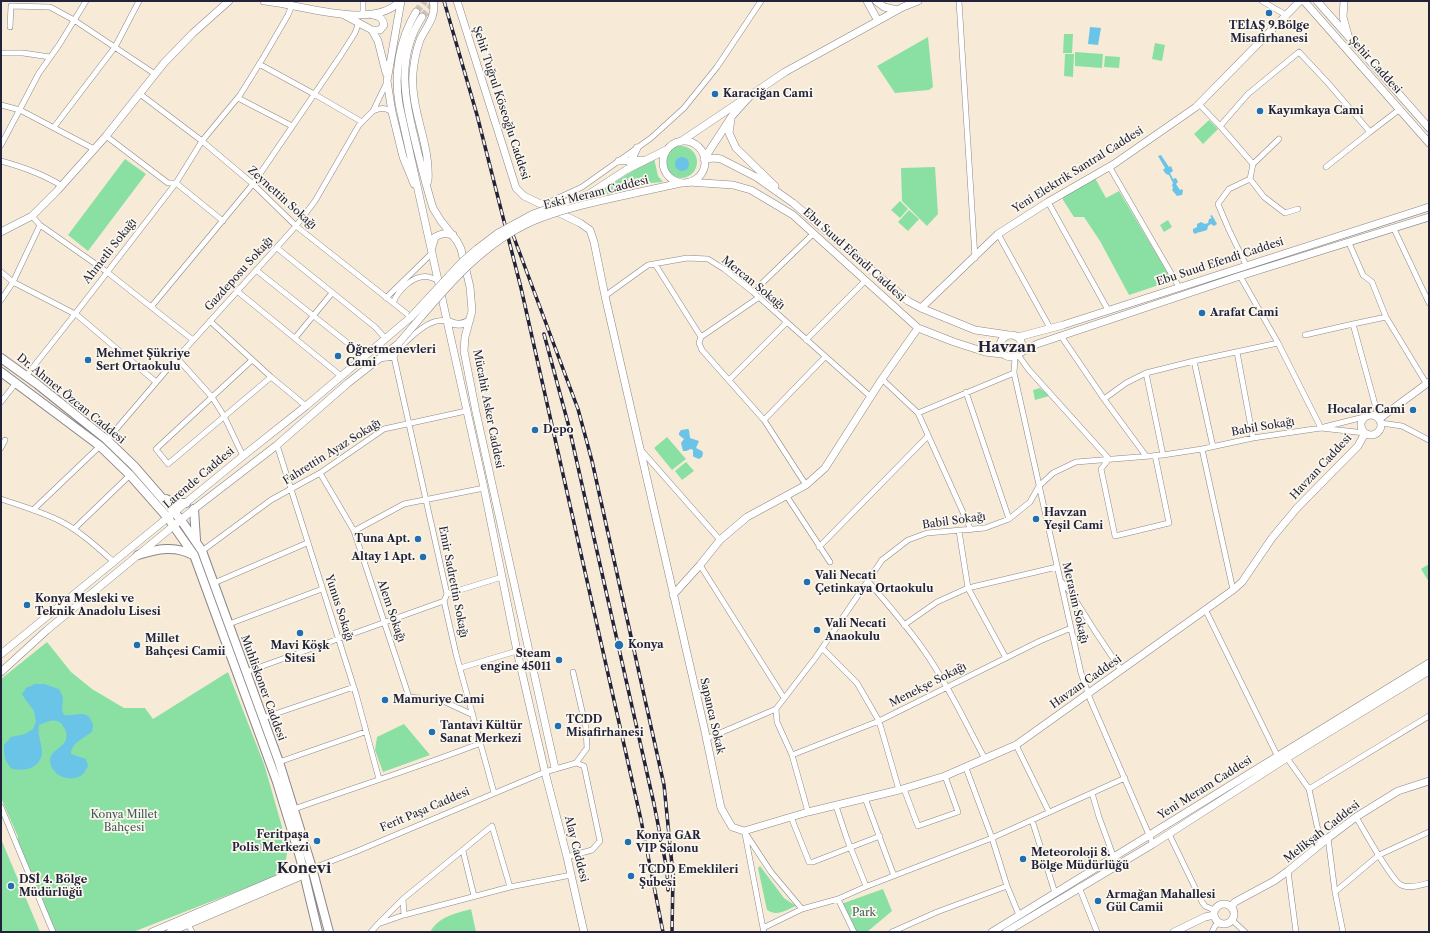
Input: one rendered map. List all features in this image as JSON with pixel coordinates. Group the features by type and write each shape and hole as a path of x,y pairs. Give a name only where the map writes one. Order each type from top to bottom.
{"main road":[{"path":"1,232 32,216 62,186 106,136 164,62 193,33 229,1"},
{"path":"264,1 288,3 344,15 372,15 390,10 401,1"},
{"path":"387,79 401,1"},
{"path":"427,187 428,160 415,104 413,76 418,48 434,14 433,1"},
{"path":"867,1 878,21"},
{"path":"876,1 884,7 898,10"},
{"path":"680,142 688,142 696,145 704,159 704,167 701,174 695,180 684,182 670,178 664,168 663,160 668,149 674,144 680,142 785,72 898,10 918,1"},
{"name":"Yeni Elektrik Santral Caddesi","path":"921,308 975,258 998,234 1109,166 1199,104 1300,1"},
{"name":"Şehir Caddesi","path":"1304,1 1429,143"},
{"name":"Şehir Caddesi","path":"1317,1 1429,128"},
{"path":"1344,1 1343,18 1349,37"},
{"name":"Şehit Tuğrul Köseoğlu Caddesi","path":"458,2 514,183 520,192 580,223"},
{"name":"Mücahit Asker Caddesi","path":"545,772 517,651 484,488 420,195 400,112 397,82 399,61 408,25 419,14 408,48 404,75 404,89 408,114 436,215 458,240 470,287 472,311 465,337 464,351 476,412 555,768"},
{"path":"344,15 372,30 378,41 387,79 392,112 403,157 420,195"},
{"path":"372,15 381,18 384,23 380,30 372,30"},
{"path":"704,159 732,116 752,95"},
{"path":"732,116 729,133 736,148 792,203"},
{"path":"626,170 637,148"},
{"name":"Eski Meram Caddesi","path":"411,317 466,258 498,233 533,214 589,194 626,170 668,149"},
{"name":"Ebu Suud Efendi Caddesi","path":"704,159 715,158 748,172 792,203 908,301 921,308 975,330 1009,335"},
{"path":"619,161 645,160"},
{"name":"Ebu Suud Efendi Caddesi","path":"684,182 734,185 751,190 794,215 918,328 985,352 1002,354"},
{"name":"Eski Meram Caddesi","path":"398,344 447,288 474,260 507,235 532,221 555,213 684,182"},
{"name":"Ebu Suud Efendi Caddesi","path":"1018,337 1108,310 1429,207"},
{"name":"Ebu Suud Efendi Caddesi","path":"1018,355 1036,344 1240,276 1429,217"},
{"name":"Sapanca Sokak","path":"580,223 590,230 594,242 721,808 732,827 744,831"},
{"path":"432,253 435,237 445,233 453,235"},
{"name":"Larende Caddesi","path":"1,654 72,594 114,562 242,456 306,406 411,317"},
{"path":"447,321 465,324 470,320"},
{"path":"673,595 720,540 747,517 806,485 825,468 882,379 918,328"},
{"path":"1009,335 1018,337 1022,343 1022,346 1018,355 1008,357 1002,354 999,348 1000,341 1009,335"},
{"name":"Larende Caddesi","path":"1,672 47,630 194,509 277,445 378,359 392,354 398,344"},
{"name":"Dr. Ahmet Özcan Caddesi","path":"1,358 107,440 134,466 182,520"},
{"name":"Dr. Ahmet Özcan Caddesi","path":"1,372 100,446 130,475 174,526"},
{"path":"1380,421 1428,382"},
{"path":"1368,416 1374,416 1380,421 1380,429 1376,433 1371,435 1365,433 1363,430 1362,424 1368,416"},
{"name":"Havzan Caddesi","path":"744,831 808,812 901,790 966,768 1016,745 1206,611 1242,582 1272,538 1292,514 1358,446 1365,433"},
{"path":"161,497 174,503 186,503"},
{"path":"194,509 196,540"},
{"name":"Muhliskoner Caddesi","path":"182,520 202,551 279,762 312,868 329,932"},
{"name":"Muhliskoner Caddesi","path":"174,526 194,555 277,782 300,857 318,932"},
{"path":"138,555 168,548 186,551 194,555"},
{"name":"Yeni Meram Caddesi","path":"992,932 1429,663"},
{"name":"Yeni Meram Caddesi","path":"1006,932 1017,929 1079,887 1153,844 1287,758 1428,675"},
{"name":"Alay Caddesi","path":"545,772 567,857 584,932"},
{"name":"Melikşah Caddesi","path":"1174,932 1214,912 1216,907 1222,904 1231,907 1235,902 1274,881 1288,871 1320,844 1356,817 1398,791 1429,781"},
{"name":"Ferit Paşa Caddesi","path":"152,932 291,873 297,871 303,872 299,877 170,932"},
{"path":"1214,912 1214,918 1219,923 1225,924 1232,920 1234,912 1231,907"}],"street":[{"path":"1,145 40,73 86,1"},
{"path":"54,127 115,47 139,1"},
{"path":"363,1 364,15"},
{"path":"543,205 582,187 651,138 684,108 717,67 761,1"},
{"path":"960,1 975,258"},
{"path":"1262,1 1286,15"},
{"name":"Ahmetli Sokağı","path":"26,376 176,183 202,141 207,137 238,98 260,64 288,15 288,3"},
{"path":"10,27 11,6 50,7 74,20 155,74"},
{"path":"151,307 254,184 355,33 359,22"},
{"path":"1220,126 1248,94 1299,52 1370,132"},
{"path":"1,53 23,53 50,57"},
{"path":"260,64 362,122"},
{"name":"Gazdeposu Sokağı","path":"107,440 177,358 296,226 315,201 359,125 373,111 382,96 387,79"},
{"name":"Zeynettin Sokağı","path":"140,94 202,141 254,184 296,226 411,317"},
{"path":"238,98 292,126"},
{"path":"1199,104 1253,164"},
{"path":"1,105 20,110 94,149"},
{"path":"373,111 378,109 386,109 392,112"},
{"path":"1326,167 1400,109"},
{"path":"106,136 168,183 176,183 223,221"},
{"path":"1279,139 1253,164 1250,179 1264,197 1285,213 1298,209"},
{"path":"1,161 48,177 62,186"},
{"path":"1109,166 1179,287"},
{"path":"1246,265 1218,204 1229,188 1250,179"},
{"path":"1048,202 1108,310"},
{"path":"32,216 40,225 106,272 193,340"},
{"path":"1,300 13,282 40,225"},
{"path":"1394,229 1429,303"},
{"path":"753,292 814,233"},
{"path":"998,234 1050,328"},
{"path":"1349,242 1363,275 1372,282 1386,317 1428,382"},
{"path":"277,248 375,327 386,338"},
{"path":"386,298 432,253"},
{"name":"Mercan Sokağı","path":"605,296 648,265 687,258 708,259 724,269 753,292 786,323 871,397"},
{"path":"655,264 701,337"},
{"path":"256,270 364,356"},
{"path":"1,272 13,282 75,314 156,382"},
{"path":"1240,276 1278,343 1321,428 1368,416"},
{"path":"393,303 396,296 410,282 428,277 438,280"},
{"path":"806,340 865,281"},
{"path":"237,291 341,376"},
{"path":"295,338 332,292"},
{"path":"758,298 701,337 699,343 702,350 764,420 806,485"},
{"path":"1305,335 1386,317"},
{"path":"392,354 396,353 415,334 431,323 440,320 447,321"},
{"path":"210,321 271,377 306,406"},
{"path":"729,380 786,323"},
{"path":"1353,324 1380,421 1402,426 1429,440"},
{"path":"1061,336 1104,399 1146,456"},
{"path":"1104,399 1126,383 1146,373 1278,343"},
{"path":"1237,352 1253,438"},
{"name":"Emir Sadrettin Sokağı","path":"392,354 447,594 444,601 460,668 494,793"},
{"path":"1018,355 1029,370 1109,459 1101,469 1115,536 1169,523 1155,455"},
{"name":"Merasim Sokağı","path":"1018,355 1014,373 1081,673 1148,836 1153,844"},
{"path":"764,420 825,357"},
{"path":"177,358 212,397 224,416 242,456"},
{"path":"252,360 156,449 168,464 271,377"},
{"path":"1194,361 1213,447"},
{"path":"918,413 1014,373"},
{"path":"1146,373 1162,455"},
{"path":"882,379 918,413 971,530"},
{"path":"1,402 16,383"},
{"path":"966,392 1009,519"},
{"name":"Fahrettin Ayaz Sokağı","path":"202,551 271,500 292,490 320,473 384,429 466,411"},
{"name":"Babil Sokağı","path":"776,709 822,648 882,560 908,540 927,533 985,528 1009,519 1030,502 1039,486 1053,473 1076,462 1162,455 1213,447 1253,438 1321,428 1365,433"},
{"path":"819,547 928,436"},
{"path":"1,448 5,440"},
{"name":"Yunus Sokağı","path":"277,445 354,687 379,779"},
{"path":"33,510 100,446"},
{"path":"640,449 720,540"},
{"path":"1202,449 1233,590"},
{"name":"Alem Sokağı","path":"320,473 354,532 409,697 441,700 473,715"},
{"path":"74,529 130,475"},
{"path":"354,532 404,504 484,488"},
{"path":"786,495 830,562"},
{"path":"1,499 63,522 74,529 114,562"},
{"path":"959,531 968,588 1006,658"},
{"path":"214,584 307,543"},
{"path":"700,565 784,698"},
{"path":"904,625 937,602 968,588 1057,566"},
{"path":"447,594 502,577"},
{"path":"1060,580 1071,593 1121,670"},
{"path":"868,581 926,653 947,687 985,759"},
{"path":"228,624 322,589"},
{"path":"246,672 444,601"},
{"path":"1206,611 1277,756"},
{"name":"Menekşe Sokağı","path":"792,755 879,721 1006,658 1071,628"},
{"path":"822,648 857,683 879,721 901,790 918,826 958,812 945,776"},
{"path":"460,668 517,651"},
{"path":"567,857 592,850 600,841 584,766 576,763 587,748 586,728 573,672"},
{"path":"263,718 354,687"},
{"path":"706,739 776,709 777,722 792,755 808,812"},
{"path":"1309,789 1429,716"},
{"path":"279,762 365,732"},
{"path":"294,809 430,763 480,743"},
{"path":"1016,745 1049,812"},
{"path":"1287,758 1309,789 1320,844"},
{"name":"Ferit Paşa Caddesi","path":"303,872 355,852 555,768 576,763"},
{"path":"966,768 992,838 1007,886 1019,915"},
{"path":"744,831 764,930 802,909 838,899 866,886 992,838 1124,778"},
{"path":"1092,793 1114,858"},
{"path":"865,798 894,876"},
{"path":"836,806 866,886"},
{"path":"1,807 53,932"},
{"path":"791,817 809,862 813,862 880,836"},
{"path":"1356,817 1392,878 1401,885 1429,885"},
{"path":"1032,820 1055,893"},
{"path":"371,932 402,899 492,826 510,887"},
{"path":"744,831 771,872 802,909"},
{"path":"1335,892 1379,855 1429,832"},
{"path":"1169,834 1202,902 1214,912"},
{"path":"1328,838 1342,932"},
{"path":"462,851 474,896"},
{"path":"1288,871 1296,932"},
{"path":"378,924 404,915 451,904 474,896 571,875"},
{"path":"892,932 937,912 1007,886"},
{"path":"1079,887 1097,932"},
{"path":"402,899 404,915"},
{"path":"838,899 854,932"},
{"path":"1232,920 1245,932"},
{"path":"1212,932 1215,926 1219,923"},
{"path":"188,924 192,932"}],"green space":[{"path":"1064,34 1073,34 1072,53 1063,53"},
{"path":"928,37 933,87 929,90 895,93 877,66"},
{"path":"1155,43 1165,45 1162,61 1152,59"},
{"path":"1075,52 1103,54 1102,68 1075,66"},
{"path":"1065,54 1074,54 1073,77 1064,76"},
{"path":"1105,56 1120,57 1119,68 1104,67"},
{"path":"1209,120 1218,129 1203,144 1194,134"},
{"path":"678,146 684,146 694,153 697,162 696,168 690,175 684,178 678,178 668,171 665,165 665,159 672,149"},
{"path":"654,158 658,176 663,182 651,183 592,198 592,196"},
{"path":"125,159 146,174 88,251 68,235"},
{"path":"935,167 938,214 927,226 902,201 901,168"},
{"path":"1095,178 1106,198 1119,191 1170,277 1168,282 1129,295 1100,241 1084,217 1074,217 1063,200 1063,196"},
{"path":"900,201 908,209 900,218 891,210"},
{"path":"909,210 919,219 908,231 898,222"},
{"path":"1168,220 1172,227 1164,232 1160,225"},
{"path":"1040,388 1049,396 1035,400 1033,390"},
{"path":"667,437 686,459 672,470 654,448"},
{"path":"686,462 694,471 682,480 675,471"},
{"path":"1429,564 1429,582 1421,569"},
{"name":"Konya Millet Bahçesi","path":"47,642 71,672 92,689 124,708 145,708 153,719 228,672 264,764 287,844 285,862 281,870 274,877 133,932 55,932 17,841 18,837 1,798 1,679"},
{"path":"404,724 430,755 383,772 375,750 377,737"},
{"name":"DSİ 4. Bölge Müdürlüğü","path":"1,839 40,932 1,932"},
{"path":"760,866 784,898 796,906 778,913 767,910 758,868"},
{"name":"Park","path":"883,889 892,911 867,932 856,932 841,904"},
{"path":"471,909 476,932 430,932 438,922 448,916"}],"water":[{"path":"1090,27 1101,28 1098,45 1088,44"},
{"path":"1161,155 1169,167 1171,166 1173,171 1170,173 1173,179 1176,178 1178,182 1176,184 1180,190 1182,189 1182,195 1177,196 1172,190 1173,183 1169,175 1163,170 1165,168 1158,156"},
{"path":"682,157 687,159 689,164 687,169 682,171 677,169 675,164 677,159"},
{"path":"1212,215 1217,224 1214,226 1211,224 1208,226 1206,231 1195,234 1193,232 1193,229 1197,227 1197,224 1201,222 1205,224 1208,223 1209,219 1212,218 1210,216"},
{"path":"688,429 690,438 699,441 696,448 703,453 702,457 699,459 693,456 693,450 691,449 683,451 681,443 684,439 679,435 679,433 681,430"},
{"path":"35,684 44,684 59,689 63,697 62,711 64,715 83,714 89,717 92,722 92,732 78,741 72,750 71,754 86,759 88,766 84,773 78,777 62,777 51,766 51,756 64,744 66,740 65,729 61,723 57,721 50,721 39,725 42,754 35,766 22,770 12,769 6,761 4,755 4,745 11,737 25,734 33,729 36,722 34,711 22,694 26,688"}],"tunnel":[{"path":"416,12 425,1"},
{"path":"422,17 436,1"}],"railway":[{"path":"444,1 477,115 521,288 641,820 663,932"},
{"path":"513,235 578,409 592,461 664,785 673,875 672,932"},
{"path":"544,334 569,427 654,804 667,870 668,890"}],"place":[{"name":"TEİAŞ 9.Bölge Misafirhanesi","path":"1269,13"},
{"name":"Karaciğan Cami","path":"715,94"},
{"name":"Kayımkaya Cami","path":"1260,111"},
{"name":"Arafat Cami","path":"1202,313"},
{"name":"Öğretmenevleri Cami","path":"338,356"},
{"name":"Mehmet Şükriye Sert Ortaokulu","path":"88,360"},
{"name":"Hocalar Cami","path":"1413,410"},
{"name":"Depo","path":"535,430"},
{"name":"Havzan Yeşil Cami","path":"1036,519"},
{"name":"Tuna Apt.","path":"418,539"},
{"name":"Altay 1 Apt.","path":"423,557"},
{"name":"Vali Necati Çetinkaya Ortaokulu","path":"807,582"},
{"name":"Konya Mesleki ve Teknik Anadolu Lisesi","path":"27,605"},
{"name":"Vali Necati Anaokulu","path":"817,630"},
{"name":"Mavi Köşk Sitesi","path":"300,633"},
{"name":"Millet Bahçesi Camii","path":"137,645"},
{"name":"Konya","path":"619,645"},
{"name":"Steam engine 45011","path":"559,660"},
{"name":"Mamuriye Cami","path":"385,700"},
{"name":"TCDD Misafirhanesi","path":"558,726"},
{"name":"Tantavi Kültür Sanat Merkezi","path":"432,732"},
{"name":"Feritpaşa Polis Merkezi","path":"317,841"},
{"name":"Konya GAR VIP Salonu","path":"628,842"},
{"name":"Meteoroloji 8. Bölge Müdürlüğü","path":"1023,859"},
{"name":"TCDD Emeklileri Şubesi","path":"631,876"},
{"name":"DSİ 4. Bölge Müdürlüğü","path":"11,886"},
{"name":"Armağan Mahallesi Gül Camii","path":"1098,901"}],"district":[{"name":"Havzan","path":"1007,348"},
{"name":"Konevi","path":"304,869"}]}
